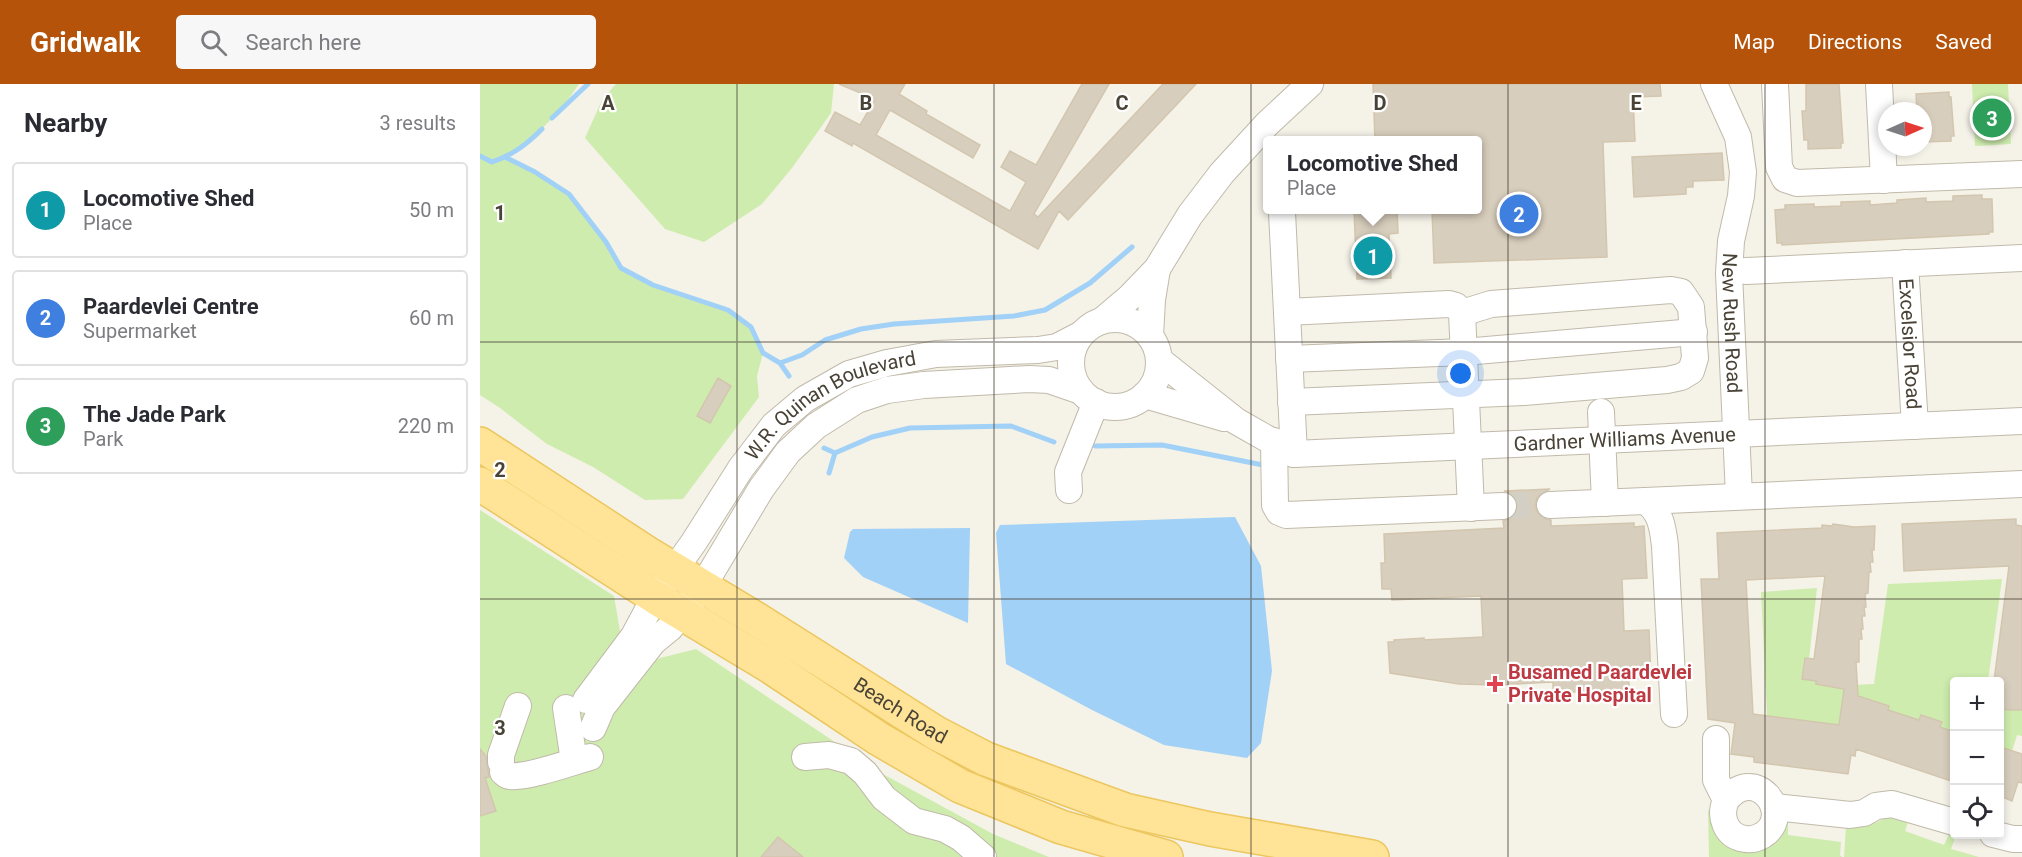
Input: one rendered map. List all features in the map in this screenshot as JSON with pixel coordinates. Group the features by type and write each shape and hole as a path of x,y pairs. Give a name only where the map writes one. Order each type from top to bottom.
{"main road":[{"name":"Beach Road","path":"480,444 674,570 703,586 936,734 986,759 1125,810 1210,829 1372,857"},
{"name":"Beach Road","path":"480,484 669,605 768,665 879,739 960,786 1061,827 1166,857"}],"street":[{"name":"W.R. Quinan Boulevard","path":"669,605 674,570 741,468 774,425 805,399 849,374 887,363 936,354 1038,350 1057,347 1080,335 1090,326 1103,320 1129,298 1157,269 1190,215 1222,173 1267,124 1310,84"},
{"name":"New Rush Road","path":"1714,84 1738,137 1743,172 1741,196 1731,241 1729,273 1739,496"},
{"path":"1775,84 1779,167 1785,179 1797,183 2022,174"},
{"path":"1879,84 1884,180"},
{"path":"1282,214 1291,402 1275,505 1279,512 1286,515 1503,506"},
{"path":"1746,271 2022,258"},
{"name":"Excelsior Road","path":"1905,262 1915,426"},
{"name":"W.R. Quinan Boulevard","path":"1157,269 1150,336 1159,360"},
{"path":"1291,402 1601,387 1681,377 1692,371 1695,358 1691,307 1680,292 1671,290 1491,304 1462,313"},
{"path":"1287,312 1449,304 1456,306 1462,313 1471,508"},
{"path":"1103,320 1116,318 1129,321 1141,327 1150,336"},
{"path":"1289,359 1464,352 1694,332"},
{"path":"1069,490 1068,472 1089,397 1073,378 1071,363 1073,349 1080,335"},
{"path":"1159,360 1158,373 1153,385 1145,395 1236,421"},
{"path":"1159,360 1236,421 1284,448"},
{"name":"W.R. Quinan Boulevard","path":"669,605 703,586 760,489 788,452 816,426 857,400 887,390 924,385 1029,379 1049,380 1105,406 1119,407 1133,403 1145,395"},
{"path":"1601,412 1605,502"},
{"name":"Gardner Williams Avenue","path":"1284,448 1468,446 2022,421"},
{"path":"1550,505 2022,484"},
{"path":"1645,501 1652,505 1663,530 1674,714"},
{"path":"518,706 501,754 505,775 513,776 582,759 576,704 634,636 669,605"},
{"path":"593,728 602,706 653,642 670,628 669,605"},
{"path":"1716,739 1716,780 1726,800"},
{"path":"805,757 829,755 851,761 865,773 884,798 914,821 945,829 961,838 983,857"},
{"path":"1752,787 1766,794 1774,807 1773,824 1768,831 1753,839 1744,839 1729,831 1724,824 1723,807 1726,800 1737,789 1752,787"},
{"path":"1774,807 1850,816 1864,813 1876,806 1892,804 1950,821"},
{"path":"2004,838 2022,839"}],"green space":[{"path":"480,84 579,84 563,107 526,145 506,157 569,194 606,242 621,268 653,285 728,310 751,327 763,353 757,376 759,397 683,499 645,500 593,467 547,444 480,395"},
{"path":"616,84 834,84 831,113 792,168 762,204 704,242 665,229 585,138 602,100"},
{"path":"1972,84 2008,84 2011,144 1975,146"},
{"path":"480,510 614,596 621,637 638,671 660,658 696,649 881,773 993,834 1049,857 480,857"},
{"path":"2002,579 1989,677 1950,677 1950,731 1940,727 1941,722 1921,715 1919,720 1888,710 1889,706 1872,700 1851,710 1841,709 1839,725 1767,716 1761,592 1817,588 1809,659 1804,659 1802,679 1816,680 1816,684 1829,686 1874,684 1888,584"},
{"path":"2004,709 2022,710 2022,736 2017,735 2012,751 2004,748"},
{"path":"1708,809 1719,837 1782,825 1788,820 1788,835 1841,842 1840,855 1842,857 1709,857"},
{"path":"1894,814 1909,819 1905,831 1944,845 1950,832 1950,839 1955,839 1951,849 1979,857 1844,857 1846,826 1875,823"}],"water":[{"path":"1235,517 1261,566 1272,671 1261,743 1247,758 1164,745 1006,664 996,533 1000,525"},
{"path":"970,528 968,623 863,577 844,558 850,532 853,529"}],"building":[{"path":"839,84 905,84 899,94 927,111 926,114 980,145 973,158 890,110 876,135 1010,211 1026,182 1001,167 1010,151 1036,165 1082,84 1109,84 1034,214 1038,217 1163,84 1196,84 1068,220 1059,211 1038,249 853,143 852,146 825,131 835,112 860,125 875,99"},
{"path":"1373,84 1660,84 1661,96 1633,97 1635,141 1603,142 1607,257 1434,263 1432,214 1482,214 1482,136 1375,136"},
{"path":"1806,84 1839,84 1843,143 1841,143 1841,148 1808,149 1808,140 1804,140 1802,111 1806,111"},
{"path":"1949,92 1954,136 1951,136 1951,141 1932,142 1932,102 1916,102 1916,94"},
{"path":"1722,153 1724,180 1693,181 1693,187 1686,187 1686,194 1634,197 1632,157"},
{"path":"1982,195 1982,199 1992,199 1993,232 1989,234 1782,245 1782,243 1777,243 1775,210 1785,209 1785,205 1841,206 1841,202 1870,201 1870,205 1926,198 1926,202 1953,201 1953,196"},
{"path":"1354,214 1397,214 1398,233 1389,234 1391,278 1357,279"},
{"path":"718,378 731,386 710,423 697,416"},
{"path":"1550,489 1537,498 1535,506 1543,518 1551,520 1551,526 1634,523 1634,527 1644,526 1647,578 1622,579 1624,631 1649,630 1651,678 1629,679 1629,689 1553,693 1553,682 1498,685 1459,684 1390,673 1388,642 1424,638 1424,640 1483,637 1481,596 1392,600 1391,589 1382,589 1381,563 1385,563 1384,534 1504,528 1503,521 1516,513 1518,506 1515,498 1504,491"},
{"path":"2016,519 2016,525 2022,526 2022,710 2004,709 2004,677 1995,677 2009,566 1904,571 1902,524"},
{"path":"1822,525 1875,526 1873,562 1870,562 1868,593 1865,594 1866,607 1864,607 1865,616 1862,616 1862,639 1859,639 1859,662 1856,662 1858,696 1889,706 1888,710 1919,720 1921,715 1942,722 1940,727 1950,731 1950,781 1856,749 1855,756 1851,755 1848,774 1754,762 1754,757 1731,754 1735,723 1708,719 1701,579 1719,579 1717,533 1822,528","holes":["1825,576 1814,659 1805,658 1802,679 1844,689 1839,725 1753,714 1746,580"]},
{"path":"2004,748 2022,754 2022,783 2018,782 2012,801 2004,798"},
{"path":"480,749 486,756 489,777 485,778 496,811 480,816"},
{"path":"778,837 803,857 761,857"}],"waterway":[{"path":"552,118 588,84"},
{"path":"480,156 492,162 507,156 531,140 542,129"},
{"path":"505,157 535,172 569,194 606,242 621,268 653,285 728,310 751,327 763,353 780,363 802,355 825,340 861,329 894,324 1014,316 1045,310 1090,283 1132,247"},
{"path":"780,363 789,376"},
{"path":"824,448 835,453 872,437 910,428 1011,426 1054,442"},
{"path":"1095,446 1162,445 1263,465"},
{"path":"829,473 835,453"}],"tunnel":[{"path":"1503,506 1550,505"}],"place":[{"name":"The Jade Park","path":"1992,118"},
{"name":"Paardevlei Centre","path":"1519,214"},
{"name":"Locomotive Shed","path":"1373,256"},
{"name":"Busamed Paardevlei Private Hospital","path":"1495,684"}]}
